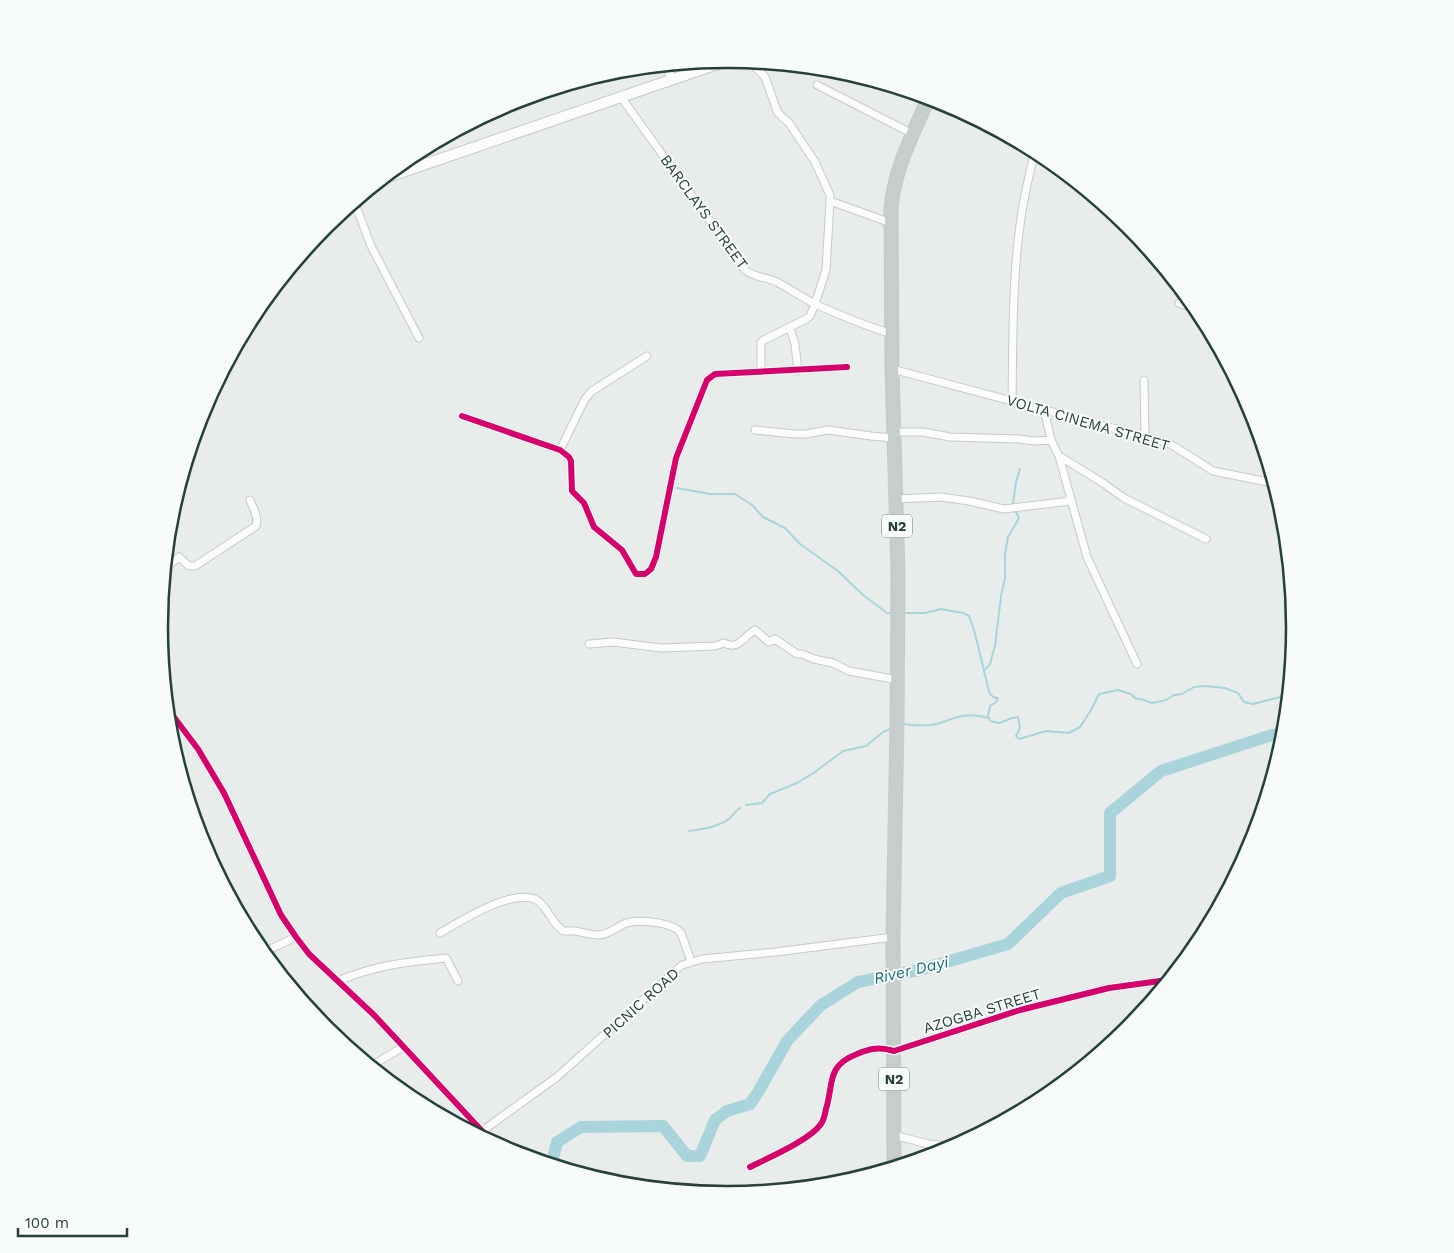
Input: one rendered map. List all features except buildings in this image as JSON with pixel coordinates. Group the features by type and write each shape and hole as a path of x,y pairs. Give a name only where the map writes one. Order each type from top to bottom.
{"highway":[{"name":"N2","path":"894,1160 893,936 898,574 892,369 891,223 894,181 926,104"}],"main road":[{"path":"403,172 705,69"}],"street":[{"path":"757,69 765,77 777,111 789,123 816,162 830,195 826,270 816,304 810,316 806,319 762,340 761,372"},
{"path":"668,71 673,80"},
{"path":"818,85 913,134"},
{"name":"BARCLAYS STREET","path":"621,97 745,270 757,277 776,282 816,304 854,321 892,334"},
{"path":"1012,401 1013,314 1020,230 1022,209 1033,159"},
{"path":"419,160 421,165"},
{"path":"830,201 891,223"},
{"path":"356,207 371,246 419,338"},
{"path":"1179,302 1183,304"},
{"path":"790,328 795,344 798,371"},
{"path":"560,450 585,399 592,391 647,356"},
{"path":"462,416 560,450 569,457 572,461 572,491 584,503 594,527 622,550 636,574 645,574 651,569 656,557 679,450 707,380 715,374 847,367"},
{"name":"VOLTA CINEMA STREET","path":"892,369 1172,445 1214,471 1267,482"},
{"path":"1144,380 1145,437"},
{"path":"1044,410 1051,440 1059,456 1087,557 1136,664"},
{"path":"755,430 800,434 828,430 871,436 923,432 950,437 1051,440"},
{"path":"1059,456 1129,501 1161,515 1206,539"},
{"path":"896,499 941,497 1011,509 1071,501"},
{"path":"172,562 179,557 189,566 195,566 256,526 256,515 250,500"},
{"path":"589,644 613,642 655,648 716,646 724,643 733,646 740,643 748,633 755,630 769,642 775,639 797,654 833,663 849,670 898,680"},
{"path":"176,721 198,749 224,793 281,915 296,937 309,954 374,1014 473,1124"},
{"path":"440,933 484,909 505,901 517,898 532,898 546,908 555,924 563,931 598,935 612,932 626,924 638,922 672,926 681,933 691,961"},
{"name":"PICNIC ROAD","path":"483,1130 557,1077 682,965 702,959 759,954 893,936"},
{"path":"271,949 296,937"},
{"path":"338,981 369,970 398,963 446,958 458,981"},
{"name":"AZOGBA STREET","path":"894,1051 1020,1010 1109,988 1158,981"},
{"path":"377,1062 403,1047"},
{"path":"750,1167 806,1137 822,1123 834,1071 848,1057 870,1049 885,1048 894,1051"},
{"path":"894,1135 937,1145"}],"waterway":[{"path":"1014,505 1016,482 1020,469"},
{"path":"677,488 710,494 735,494 752,505 763,517 785,528 800,544 838,571 863,595 887,613 892,613"},
{"path":"1015,510 1019,518 1008,537 1005,554 1005,578 995,646 990,664 984,671 989,692 993,697 998,698 990,706 988,716 990,721 999,723 1018,717 1020,728 1016,736 1019,739 1046,731 1069,733 1080,727 1099,694 1118,690 1152,703 1182,694 1194,687 1205,686 1225,688 1238,693 1244,702 1253,704 1281,697"},
{"path":"902,613 925,613 941,609 969,616 984,670"},
{"path":"904,724 931,725 967,715 989,718"},
{"path":"746,805 762,803 770,794 797,783 843,751 866,746 883,732 890,729"},
{"name":"River Dayi","path":"553,1158 557,1142 581,1127 663,1126 687,1156 700,1156 715,1120 727,1111 750,1104 787,1041 821,1005 858,982 919,970 1008,944 1061,893 1110,876 1110,813 1161,771 1275,735"},
{"path":"689,831 720,824 729,819 740,808"}],"cycle path":[{"path":"462,416 560,450 569,457 571,461 572,491 584,503 594,527 622,550 636,574 645,574 651,569 656,557 676,458 707,380 715,374 847,367"},
{"path":"176,721 198,749 224,793 281,915 296,937 309,954 374,1015 478,1127"},
{"path":"750,1167 788,1148 816,1130 824,1119 836,1070 840,1064 857,1054 876,1049 894,1051 1020,1010 1109,988 1158,981"}]}
